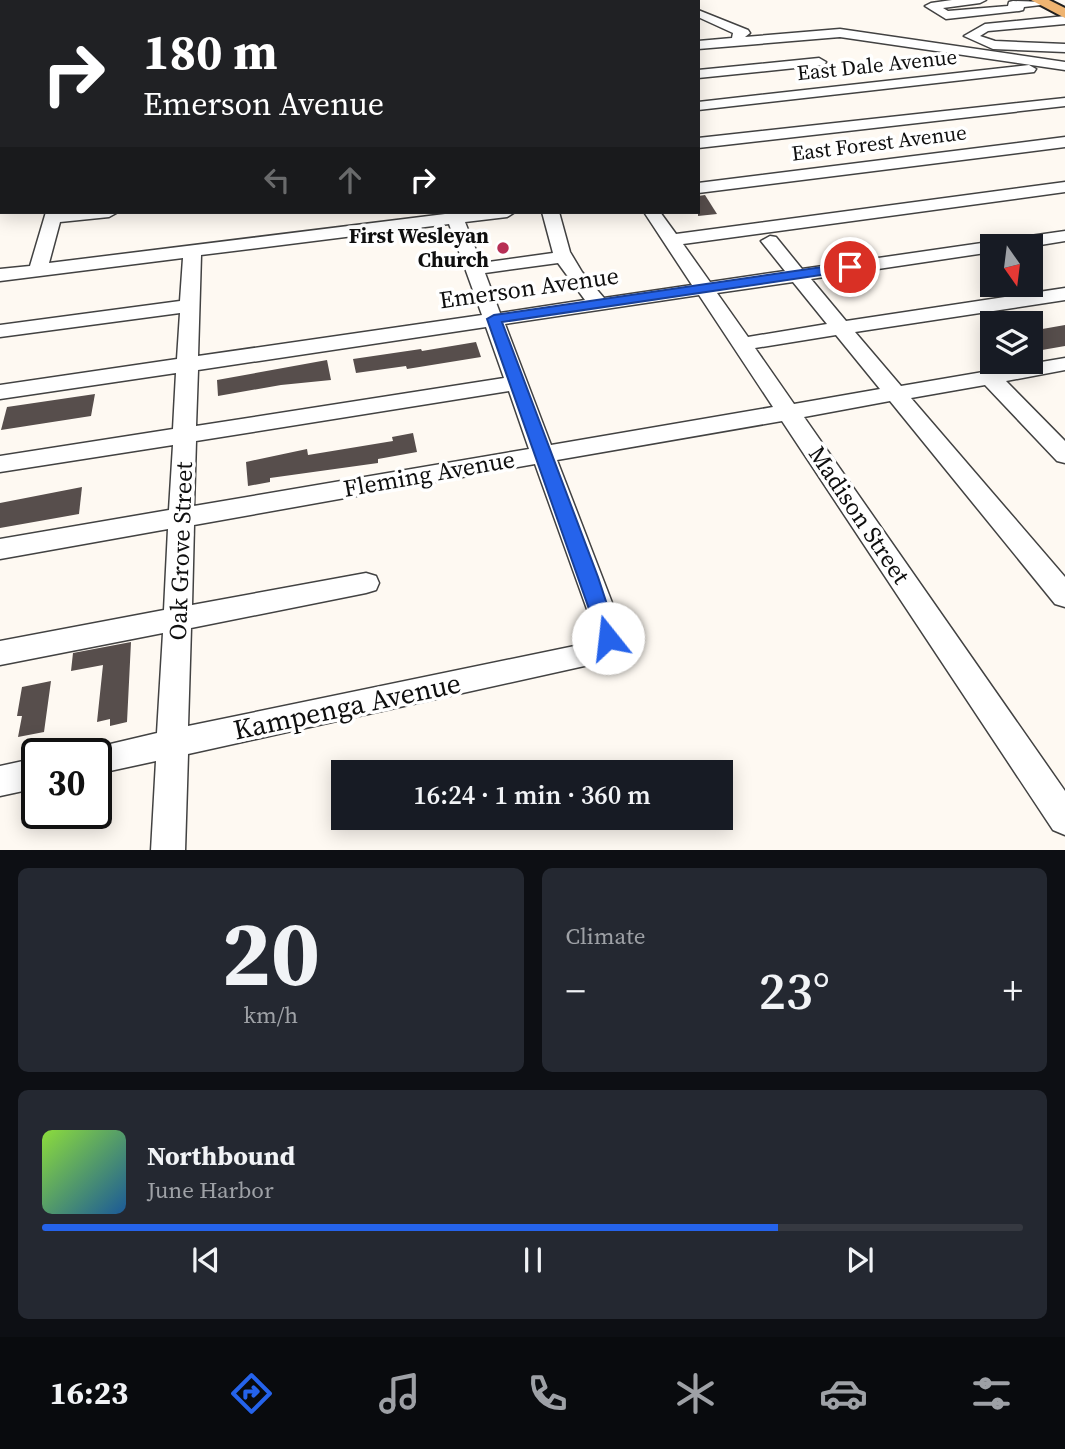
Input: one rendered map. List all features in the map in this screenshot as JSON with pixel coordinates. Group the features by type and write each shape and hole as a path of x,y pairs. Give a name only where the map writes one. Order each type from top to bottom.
{"main road":[{"path":"1040,1 1065,14"}],"street":[{"path":"980,0 931,6 946,15 1019,8 1013,4 1040,1"},
{"path":"700,14 742,37"},
{"path":"1065,20 985,28 970,36 993,45 1065,48"},
{"path":"700,45 742,37 766,39 840,33 1062,66"},
{"path":"700,74 818,62 786,37"},
{"name":"East Dale Avenue","path":"700,106 1062,66"},
{"path":"700,143 1065,102"},
{"name":"East Forest Avenue","path":"700,188 1065,142"},
{"path":"671,240 1065,187"},
{"path":"38,270 53,215 72,214"},
{"path":"0,275 472,214"},
{"path":"552,214 557,226 559,245 565,257 583,286 599,304"},
{"name":"Madison Street","path":"653,214 1065,819"},
{"path":"454,215 544,454"},
{"name":"Emerson Avenue","path":"0,393 1065,236"},
{"path":"770,241 841,328"},
{"name":"Oak Grove Street","path":"169,850 192,251"},
{"path":"475,269 565,257"},
{"path":"741,344 1065,294"},
{"path":"0,331 190,306"},
{"name":"Fleming Avenue","path":"0,549 1065,364"},
{"path":"990,377 1061,445"},
{"path":"0,464 518,383"},
{"path":"896,393 1065,596"},
{"name":"Kampenga Avenue","path":"112,756 597,653 608,638 607,626 544,454"},
{"path":"0,653 366,583"},
{"path":"0,781 21,776"}],"lane":[{"path":"841,328 896,393"}],"building":[{"path":"705,195 717,214 698,216 700,196"},
{"path":"1065,325 1065,346 1043,350 1043,329"},
{"path":"476,342 481,357 407,369 406,366 356,373 353,359 421,349 422,351"},
{"path":"327,360 331,380 218,396 217,380"},
{"path":"95,394 91,416 1,430 7,407"},
{"path":"413,433 417,452 378,459 378,463 270,478 270,482 248,486 246,462 307,449 308,455 393,441 392,437"},
{"path":"82,487 79,514 0,528 0,503"},
{"path":"131,642 127,722 110,726 110,719 97,722 103,665 71,671 73,653"},
{"path":"51,681 44,732 18,737 22,716 17,716 22,687"}],"place":[{"name":"First Wesleyan Church","path":"503,248"}],"route":[{"path":"608,638 607,626 494,319 850,267"}]}
